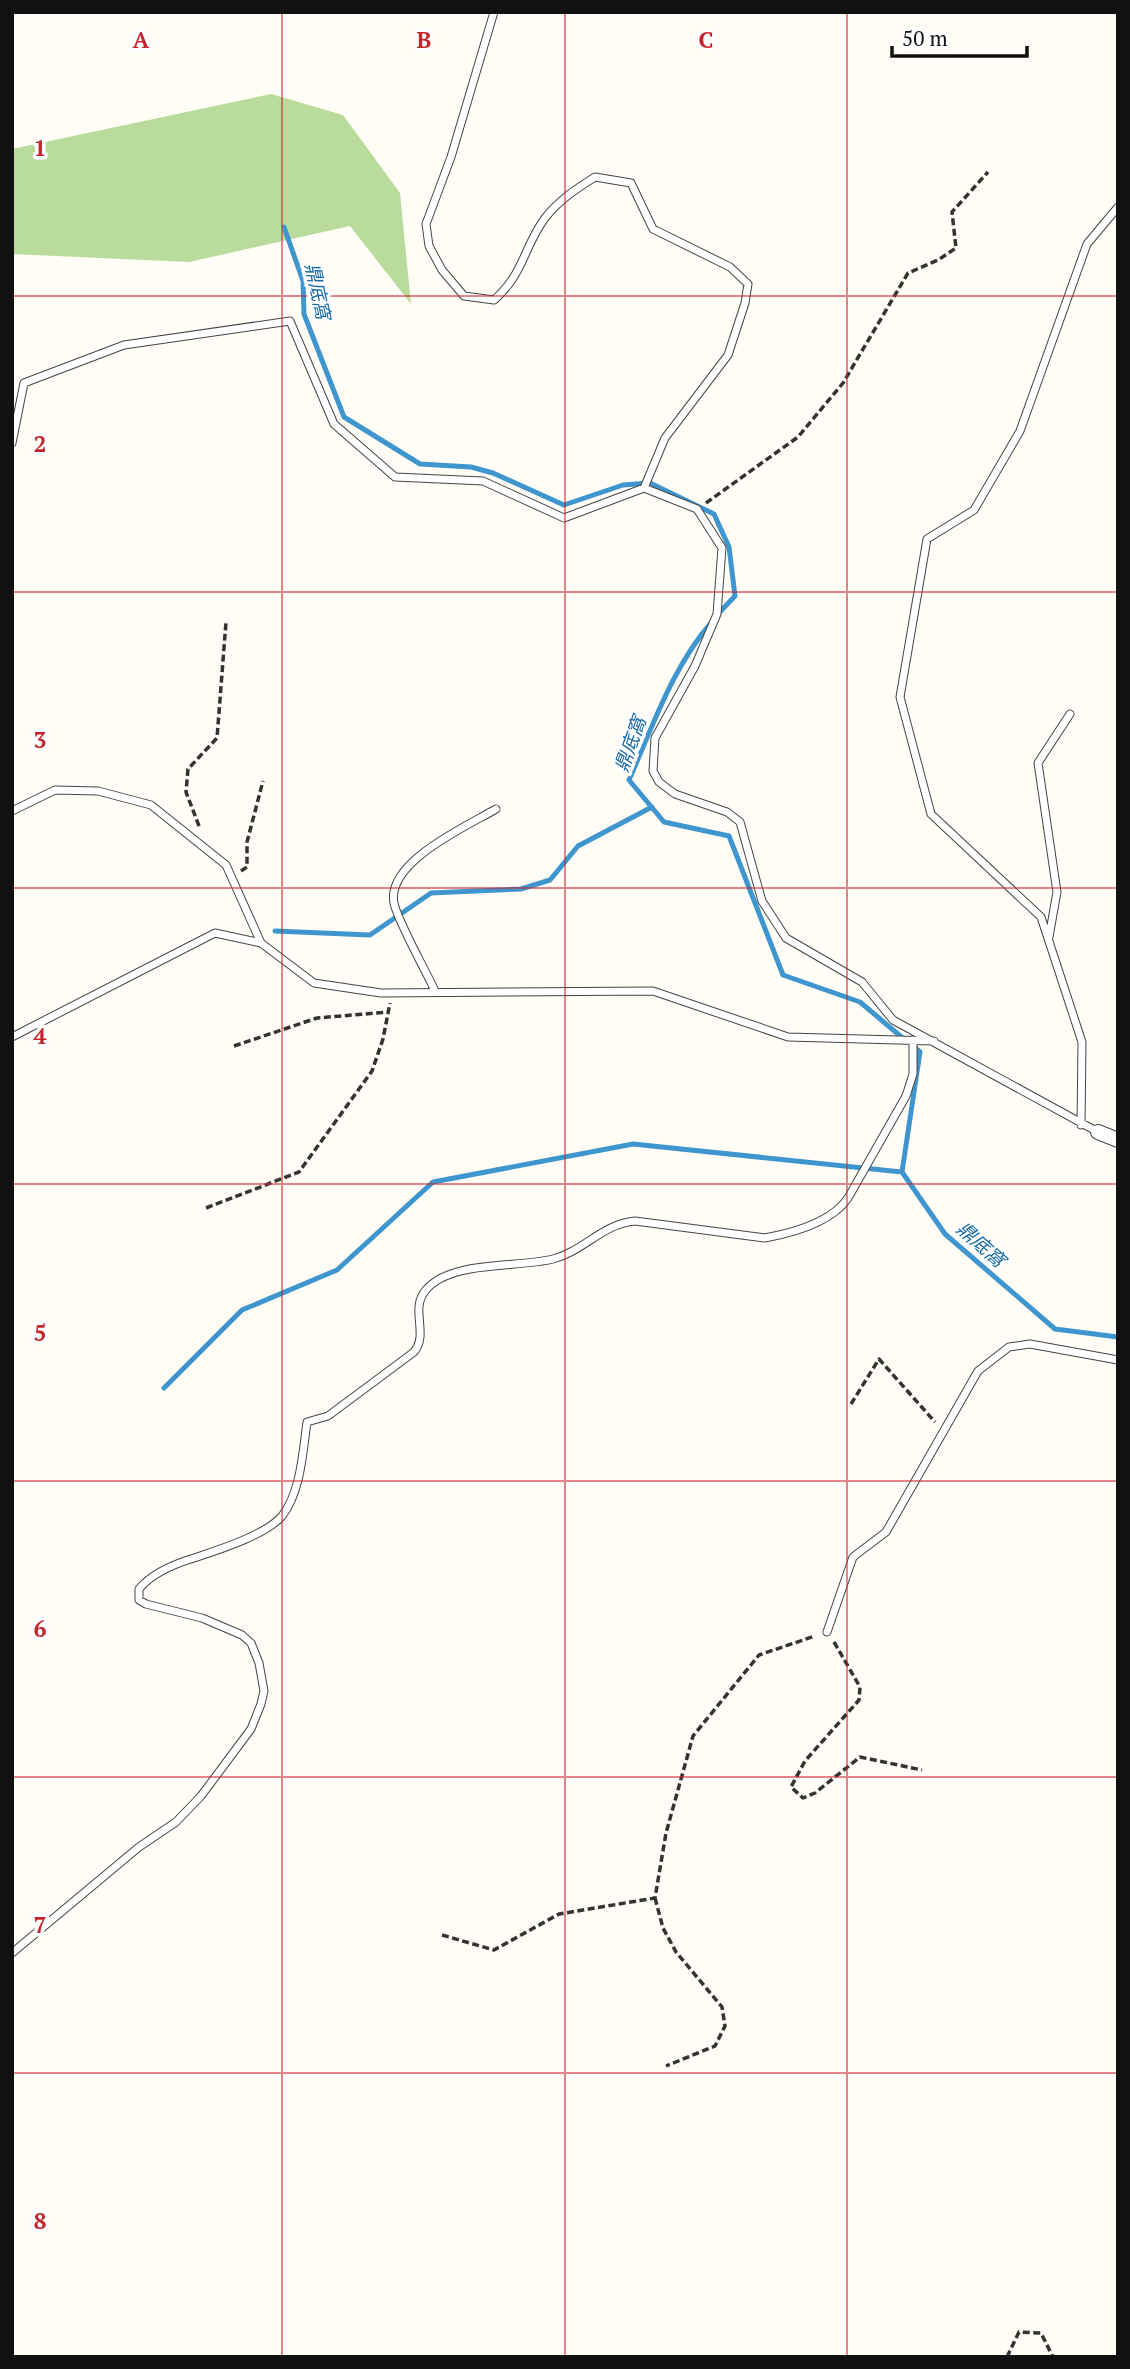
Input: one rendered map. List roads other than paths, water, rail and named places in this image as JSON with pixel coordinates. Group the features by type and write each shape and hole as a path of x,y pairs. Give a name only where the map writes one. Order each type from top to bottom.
{"street":[{"path":"1098,1132 1118,1140"}],"lane":[{"path":"494,12 455,145 426,224 429,246 442,270 464,296 494,300 510,285 544,220 568,194 595,177 631,183 653,229 730,267 748,284 746,303 728,355 665,438 644,488"},
{"path":"1081,1125 1082,1042 1041,917 931,814 900,696 927,539 974,510 1013,442 1087,244 1118,207"},
{"path":"12,443 24,383 124,345 290,321 334,424 395,477 483,481 564,518 644,488 697,509 722,548 717,614 695,666 655,738 653,771 659,782 675,794 727,812 740,822 762,901 786,938 862,982 893,1020 1098,1132"},
{"path":"1049,940 1057,892 1038,763 1070,715"},
{"path":"12,811 55,790 98,791 151,805 226,865 261,943"},
{"path":"435,991 394,903 396,880 420,855 496,809"},
{"path":"12,1037 215,933 261,943 314,983 390,992 653,992 788,1037 935,1041"},
{"path":"12,1953 139,1847 176,1822 201,1796 251,1729 264,1690 259,1662 251,1643 242,1635 202,1618 146,1604 139,1600 139,1590 147,1580 181,1562 226,1548 282,1515 291,1497 307,1439 307,1422 328,1416 415,1352 421,1338 418,1307 426,1289 451,1276 487,1266 562,1256 616,1223 635,1220 765,1238 783,1235 835,1213 848,1198 906,1096 913,1074 913,1041"},
{"path":"827,1632 853,1557 886,1532 978,1371 1009,1347 1030,1344 1118,1360"}],"waterway":[{"name":"鼎底窩","path":"284,227 303,281 304,314 344,417 420,464 471,467 493,473 564,505 623,485 650,483 714,514 729,547 735,596 717,615"},
{"name":"鼎底窩","path":"711,623 674,678 629,780 664,822 729,836 783,975 860,1002 905,1040"},
{"path":"275,931 370,935 431,893 521,889 550,880 578,846 652,807"},
{"name":"鼎底窩","path":"913,1046 920,1052 902,1172 945,1234 1055,1329 1118,1337"},
{"path":"164,1388 242,1310 337,1270 433,1182 633,1144 902,1172"}]}
